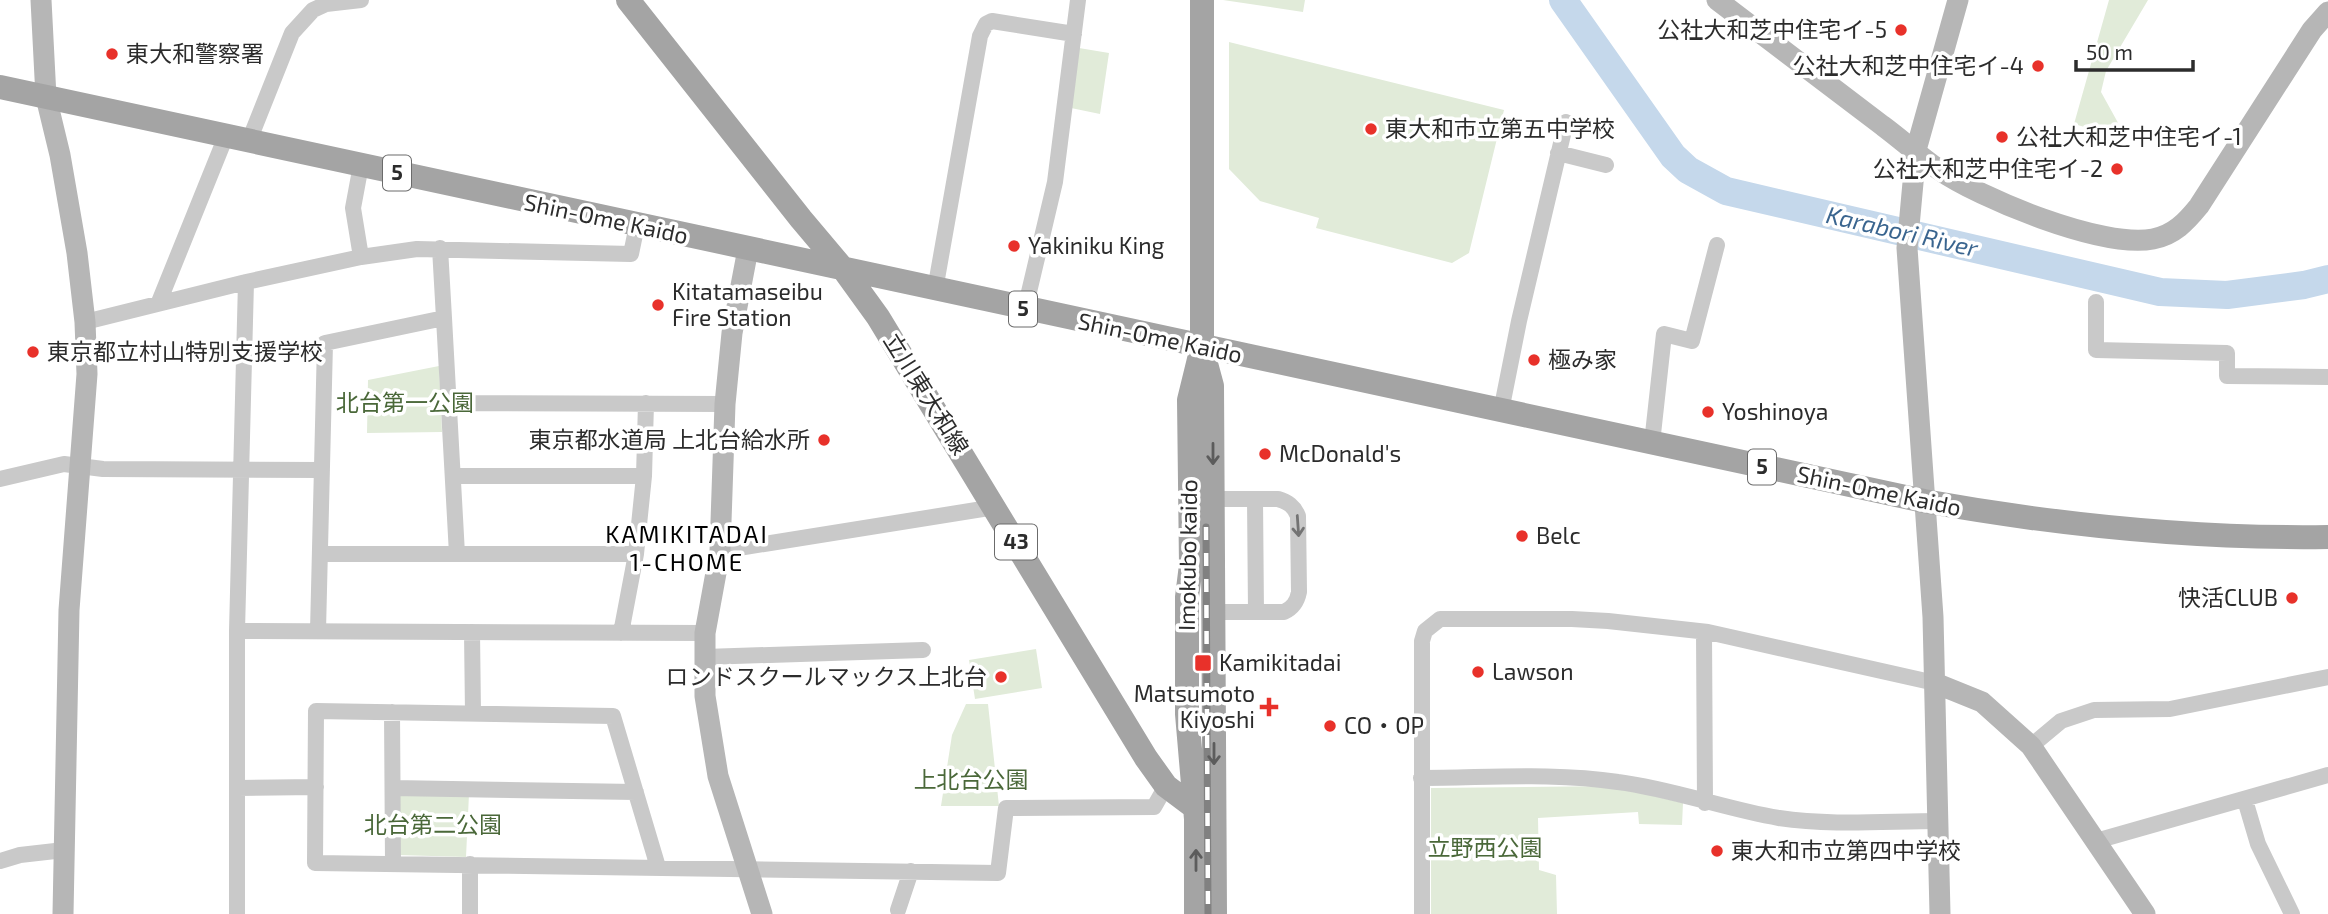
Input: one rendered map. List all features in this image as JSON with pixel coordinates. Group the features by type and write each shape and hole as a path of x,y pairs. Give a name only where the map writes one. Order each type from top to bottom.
{"main road":[{"name":"立川東大和線","path":"628,0 844,270 881,323 995,507 1146,758 1166,786 1204,807"},
{"name":"Imokubo kaido","path":"1202,0 1202,347 1189,400 1191,565 1187,597 1186,714 1204,807 1215,914"},
{"name":"Shin-Ome Kaido","path":"0,87 1924,501 2016,517 2123,530 2205,535 2328,537"},
{"path":"881,323 899,292 908,284"},
{"name":"Imokubo kaido","path":"1196,914 1213,612 1212,386 1202,347"}],"street":[{"path":"41,0 46,97 60,155 77,253 85,322 87,374 69,610 62,914"},
{"path":"159,302 307,5 361,0"},
{"path":"1025,309 1055,182 1078,0"},
{"path":"1717,0 1938,169 2010,206 2042,219 2127,240 2151,239 2172,233 2188,220 2326,15"},
{"path":"1940,914 1933,617 1907,260 1916,150 1958,0"},
{"path":"935,290 980,36 986,24 992,21 1074,34"},
{"path":"1501,411 1519,321 1566,122"},
{"path":"1558,153 1606,165"},
{"path":"360,165 353,208 361,257"},
{"path":"85,322 246,282 361,257 417,249 631,254 637,225"},
{"path":"1652,443 1664,334 1692,341 1717,245"},
{"path":"440,248 457,554"},
{"path":"748,250 732,333 725,404 720,551 705,633 705,696 719,776 762,914"},
{"path":"237,914 237,631 246,282"},
{"path":"2096,302 2096,350 2227,353 2227,376 2328,377"},
{"path":"318,631 325,343 444,318"},
{"path":"449,403 725,404"},
{"path":"621,633 636,554 644,476 646,403"},
{"path":"0,479 64,464 103,469 322,470"},
{"path":"453,476 644,476"},
{"path":"1191,529 1199,510 1213,499 1278,499 1287,502 1298,516 1299,592 1291,609 1284,612 1213,612"},
{"path":"1255,499 1255,612"},
{"path":"720,551 995,507"},
{"path":"320,554 636,554"},
{"path":"1422,914 1422,641 1425,631 1440,620 1572,619 1704,632 1935,683 1982,702 2031,746 2145,914"},
{"path":"237,631 705,633"},
{"path":"472,632 473,714"},
{"path":"1704,632 1705,803"},
{"path":"705,657 923,649"},
{"path":"2031,746 2062,721 2094,710 2170,709 2328,677"},
{"path":"658,867 613,716 316,711 315,863 998,873 1006,808 1154,807 1166,786"},
{"path":"392,712 393,863"},
{"path":"2096,841 2328,775"},
{"path":"1421,778 1576,778 1618,781 1752,813 1815,821 1939,821"},
{"path":"238,788 316,787"},
{"path":"393,788 636,792"},
{"path":"2245,800 2258,844 2290,913"},
{"path":"0,861 20,855 64,850"},
{"path":"470,864 470,914"},
{"path":"898,910 911,871"}],"green space":[{"path":"1223,0 1305,0 1303,12"},
{"path":"2109,0 2148,0 2106,71 2101,92 2127,139 2074,124"},
{"path":"1229,42 1504,110 1469,253 1452,263 1316,228 1319,218 1260,201 1229,169"},
{"path":"1079,48 1109,53 1100,114 1071,108"},
{"name":"北台第一公園","path":"439,366 442,432 367,433 368,380"},
{"path":"1036,649 1042,688 975,699 969,660"},
{"name":"上北台公園","path":"966,704 988,704 999,806 941,806 952,735"},
{"name":"立野西公園","path":"1613,786 1683,803 1682,825 1639,824 1638,812 1538,818 1539,870 1556,875 1557,914 1431,914 1431,788"},
{"name":"北台第二公園","path":"399,793 469,794 466,857 398,855"}],"waterway":[{"name":"Karabori River","path":"1563,0 1673,156 1688,170 1726,191 2160,292 2227,295 2304,285 2328,279"}],"railway":[{"path":"1206,527 1208,914"}],"place":[{"name":"公社大和芝中住宅イ-5","path":"1901,30"},
{"name":"東大和警察署","path":"112,54"},
{"name":"公社大和芝中住宅イ-4","path":"2038,66"},
{"name":"東大和市立第五中学校","path":"1371,129"},
{"name":"公社大和芝中住宅イ-1","path":"2002,137"},
{"name":"公社大和芝中住宅イ-2","path":"2117,169"},
{"name":"Yakiniku King","path":"1014,246"},
{"name":"Kitatamaseibu Fire Station","path":"658,305"},
{"name":"東京都立村山特別支援学校","path":"33,352"},
{"name":"極み家","path":"1534,360"},
{"name":"Yoshinoya","path":"1708,412"},
{"name":"東京都水道局 上北台給水所","path":"824,440"},
{"name":"McDonald's","path":"1265,454"},
{"name":"Belc","path":"1522,536"},
{"name":"快活CLUB","path":"2292,598"},
{"name":"Kamikitadai","path":"1203,663"},
{"name":"Lawson","path":"1478,672"},
{"name":"ロンドスクールマックス上北台","path":"1001,677"},
{"name":"Matsumoto Kiyoshi","path":"1269,707"},
{"name":"CO・OP","path":"1330,726"},
{"name":"東大和市立第四中学校","path":"1717,851"}],"district":[{"name":"KAMIKITADAI 1-CHOME","path":"687,549"}]}
